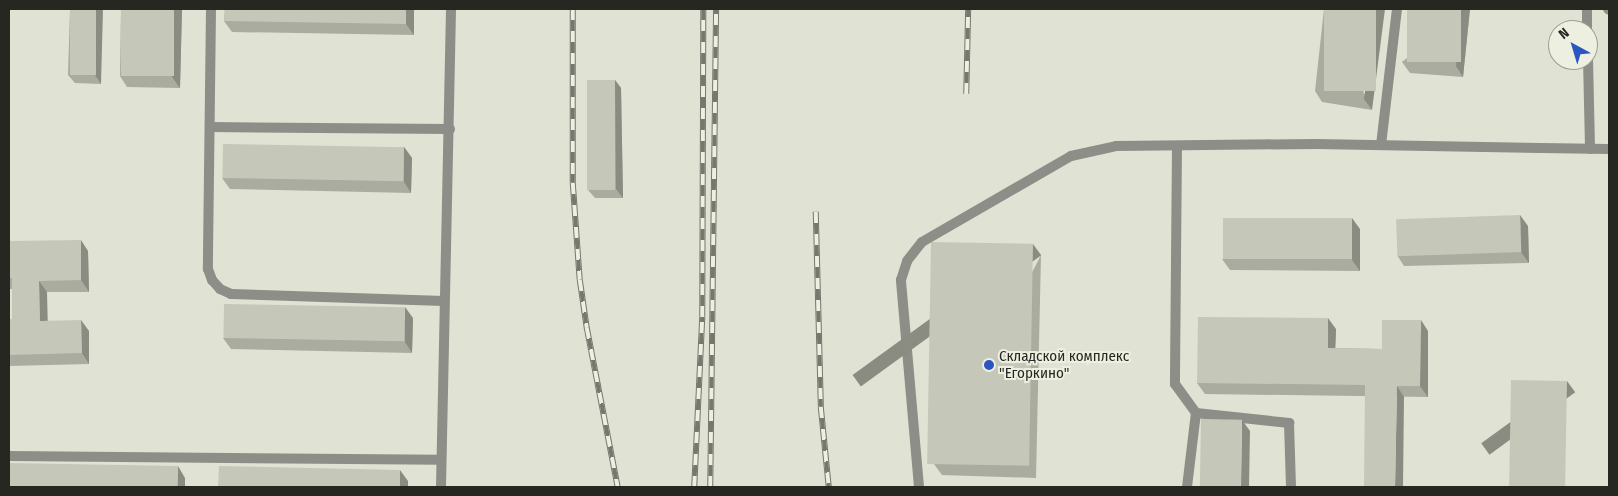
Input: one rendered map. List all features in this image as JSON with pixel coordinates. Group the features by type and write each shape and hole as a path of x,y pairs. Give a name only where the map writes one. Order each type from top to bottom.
{"lane":[{"path":"211,9 208,269 212,280 220,289 231,294 444,301"},
{"path":"441,487 444,301 450,129 451,9"},
{"path":"1381,145 1397,9"},
{"path":"1588,70 1590,149"},
{"path":"210,127 450,129"},
{"path":"919,487 901,280 907,261 922,242 1071,156 1116,146 1381,145 1609,149"},
{"path":"1177,146 1175,384 1196,412 1187,487"},
{"path":"1196,412 1288,423 1291,487"},
{"path":"9,456 441,460"}],"building":[{"path":"70,9 96,9 96,75 70,75"},
{"path":"121,9 174,9 174,76 121,76"},
{"path":"225,9 406,9 406,24 224,21"},
{"path":"1324,9 1376,9 1376,91 1324,91"},
{"path":"1407,9 1461,9 1461,62 1407,62"},
{"path":"587,80 615,80 615,190 587,190"},
{"path":"223,144 404,147 403,181 222,178"},
{"path":"1520,215 1521,252 1397,256 1396,219"},
{"path":"1223,218 1352,218 1352,259 1223,259"},
{"path":"81,240 81,280 39,281 40,321 81,320 82,353 9,355 9,319 12,319 12,278 9,278 9,241"},
{"name":"Складской комплекс \"Егоркино\"","path":"931,242 1033,244 1029,466 927,464"},
{"path":"224,304 405,307 404,341 223,338"},
{"path":"1198,317 1328,318 1328,348 1382,349 1382,320 1421,320 1420,386 1397,386 1395,487 1364,487 1365,385 1197,383"},
{"path":"1511,380 1567,381 1565,487 1509,487"},
{"path":"1201,419 1242,420 1241,487 1200,487"},
{"path":"9,463 178,466 178,487 9,487"},
{"path":"219,466 400,470 400,487 218,487"}],"railway":[{"path":"573,9 573,183 580,280 587,328 618,487"},
{"path":"694,487 702,317 703,9"},
{"path":"710,487 716,9"},
{"path":"966,94 968,9"},
{"path":"816,212 821,407 829,487"}],"place":[{"name":"Складской комплекс \"Егоркино\"","path":"989,365"}]}
